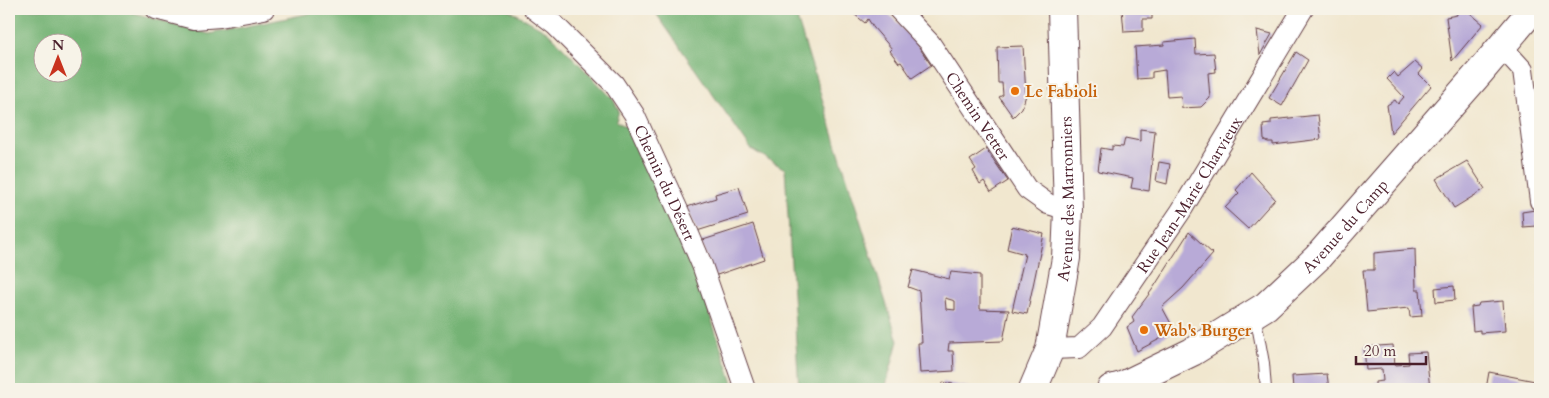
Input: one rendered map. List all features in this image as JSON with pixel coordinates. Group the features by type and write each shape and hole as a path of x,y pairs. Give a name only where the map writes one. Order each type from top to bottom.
{"main road":[{"name":"Avenue des Marronniers","path":"1038,388 1050,349 1066,258 1068,210 1062,9"},
{"name":"Avenue du Camp","path":"1111,389 1122,386 1192,352 1266,306 1317,258 1533,9"}],"street":[{"path":"156,9 194,19 220,17 264,9"},
{"name":"Chemin du Désert","path":"534,9 554,25 614,84 634,114 695,248 744,389"},
{"name":"Chemin Vetter","path":"898,9 930,44 1027,189 1048,204 1068,210"},
{"name":"Rue Jean-Marie Charvieux","path":"1050,349 1079,348 1102,327 1182,212 1303,9"},
{"path":"1502,47 1524,70 1540,201"}],"lane":[{"path":"1255,313 1264,363 1266,389"}],"green space":[{"path":"9,9 120,9 209,34 331,9 504,9 511,11 548,32 613,99 619,111 616,121 630,129 700,286 735,389 146,388 9,389"},
{"path":"653,9 794,9 898,341 885,389 799,389 785,169 751,149"}],"building":[{"path":"848,9 884,9 917,44 931,65 912,78 868,19 865,23"},
{"path":"1122,9 1152,9 1152,19 1143,19 1143,31 1124,32"},
{"path":"1456,9 1475,9 1475,11 1470,13 1483,24 1452,61 1446,17 1457,15"},
{"path":"1257,30 1272,34 1260,55"},
{"path":"1195,39 1196,54 1214,53 1216,72 1208,73 1210,98 1201,107 1182,108 1181,96 1167,97 1165,70 1152,72 1152,78 1137,79 1135,47 1164,45 1164,42"},
{"path":"1023,46 1026,95 1022,108 1013,117 999,97 1003,95 1002,83 998,83 997,47"},
{"path":"1296,52 1308,60 1282,106 1269,98"},
{"path":"1415,62 1423,69 1419,74 1431,86 1391,133 1387,105 1395,100 1398,104 1404,97 1387,79 1394,72 1398,77"},
{"path":"1318,115 1321,139 1273,145 1273,142 1264,140 1263,125 1271,124 1271,120"},
{"path":"1140,129 1155,131 1149,191 1131,188 1133,178 1098,171 1101,148 1112,150 1112,146 1123,147 1125,138 1140,141"},
{"path":"986,149 1008,181 991,192 984,181 980,184 973,171 976,169 970,160"},
{"path":"1467,161 1485,189 1454,208 1436,179"},
{"path":"1159,162 1170,164 1167,184 1156,181"},
{"path":"1251,172 1275,199 1248,229 1225,208 1239,193 1236,190"},
{"path":"739,187 748,215 697,231 687,207 716,198 715,194"},
{"path":"1535,210 1537,226 1523,227 1522,212"},
{"path":"753,224 764,259 714,276 700,241"},
{"path":"1012,226 1044,234 1027,314 1012,311 1025,254 1007,249"},
{"path":"1189,232 1213,254 1183,288 1162,307 1175,331 1137,351 1127,327 1134,322 1132,317 1152,290"},
{"path":"1415,249 1416,290 1420,290 1422,316 1410,317 1409,308 1367,312 1363,270 1374,270 1374,253"},
{"path":"913,270 949,279 951,272 980,275 980,309 1009,310 1003,341 949,343 948,351 953,351 954,371 920,373 918,343 922,343 919,291 908,287","holes":["945,298 955,301 955,310 946,309"]},
{"path":"1454,286 1455,300 1436,302 1435,288"},
{"path":"1503,301 1505,331 1480,333 1480,330 1473,331 1471,307 1478,306 1479,303"},
{"path":"1393,345 1395,365 1409,364 1408,353 1426,352 1430,389 1375,389 1375,382 1383,381 1382,369 1366,370 1364,347"},
{"path":"1489,372 1540,382 1540,389 1486,389"},
{"path":"1327,374 1329,389 1293,389 1292,376"},
{"path":"943,382 972,388 972,389 942,389"}],"place":[{"name":"Le Fabioli","path":"1015,91"},
{"name":"Wab's Burger","path":"1144,330"}]}
